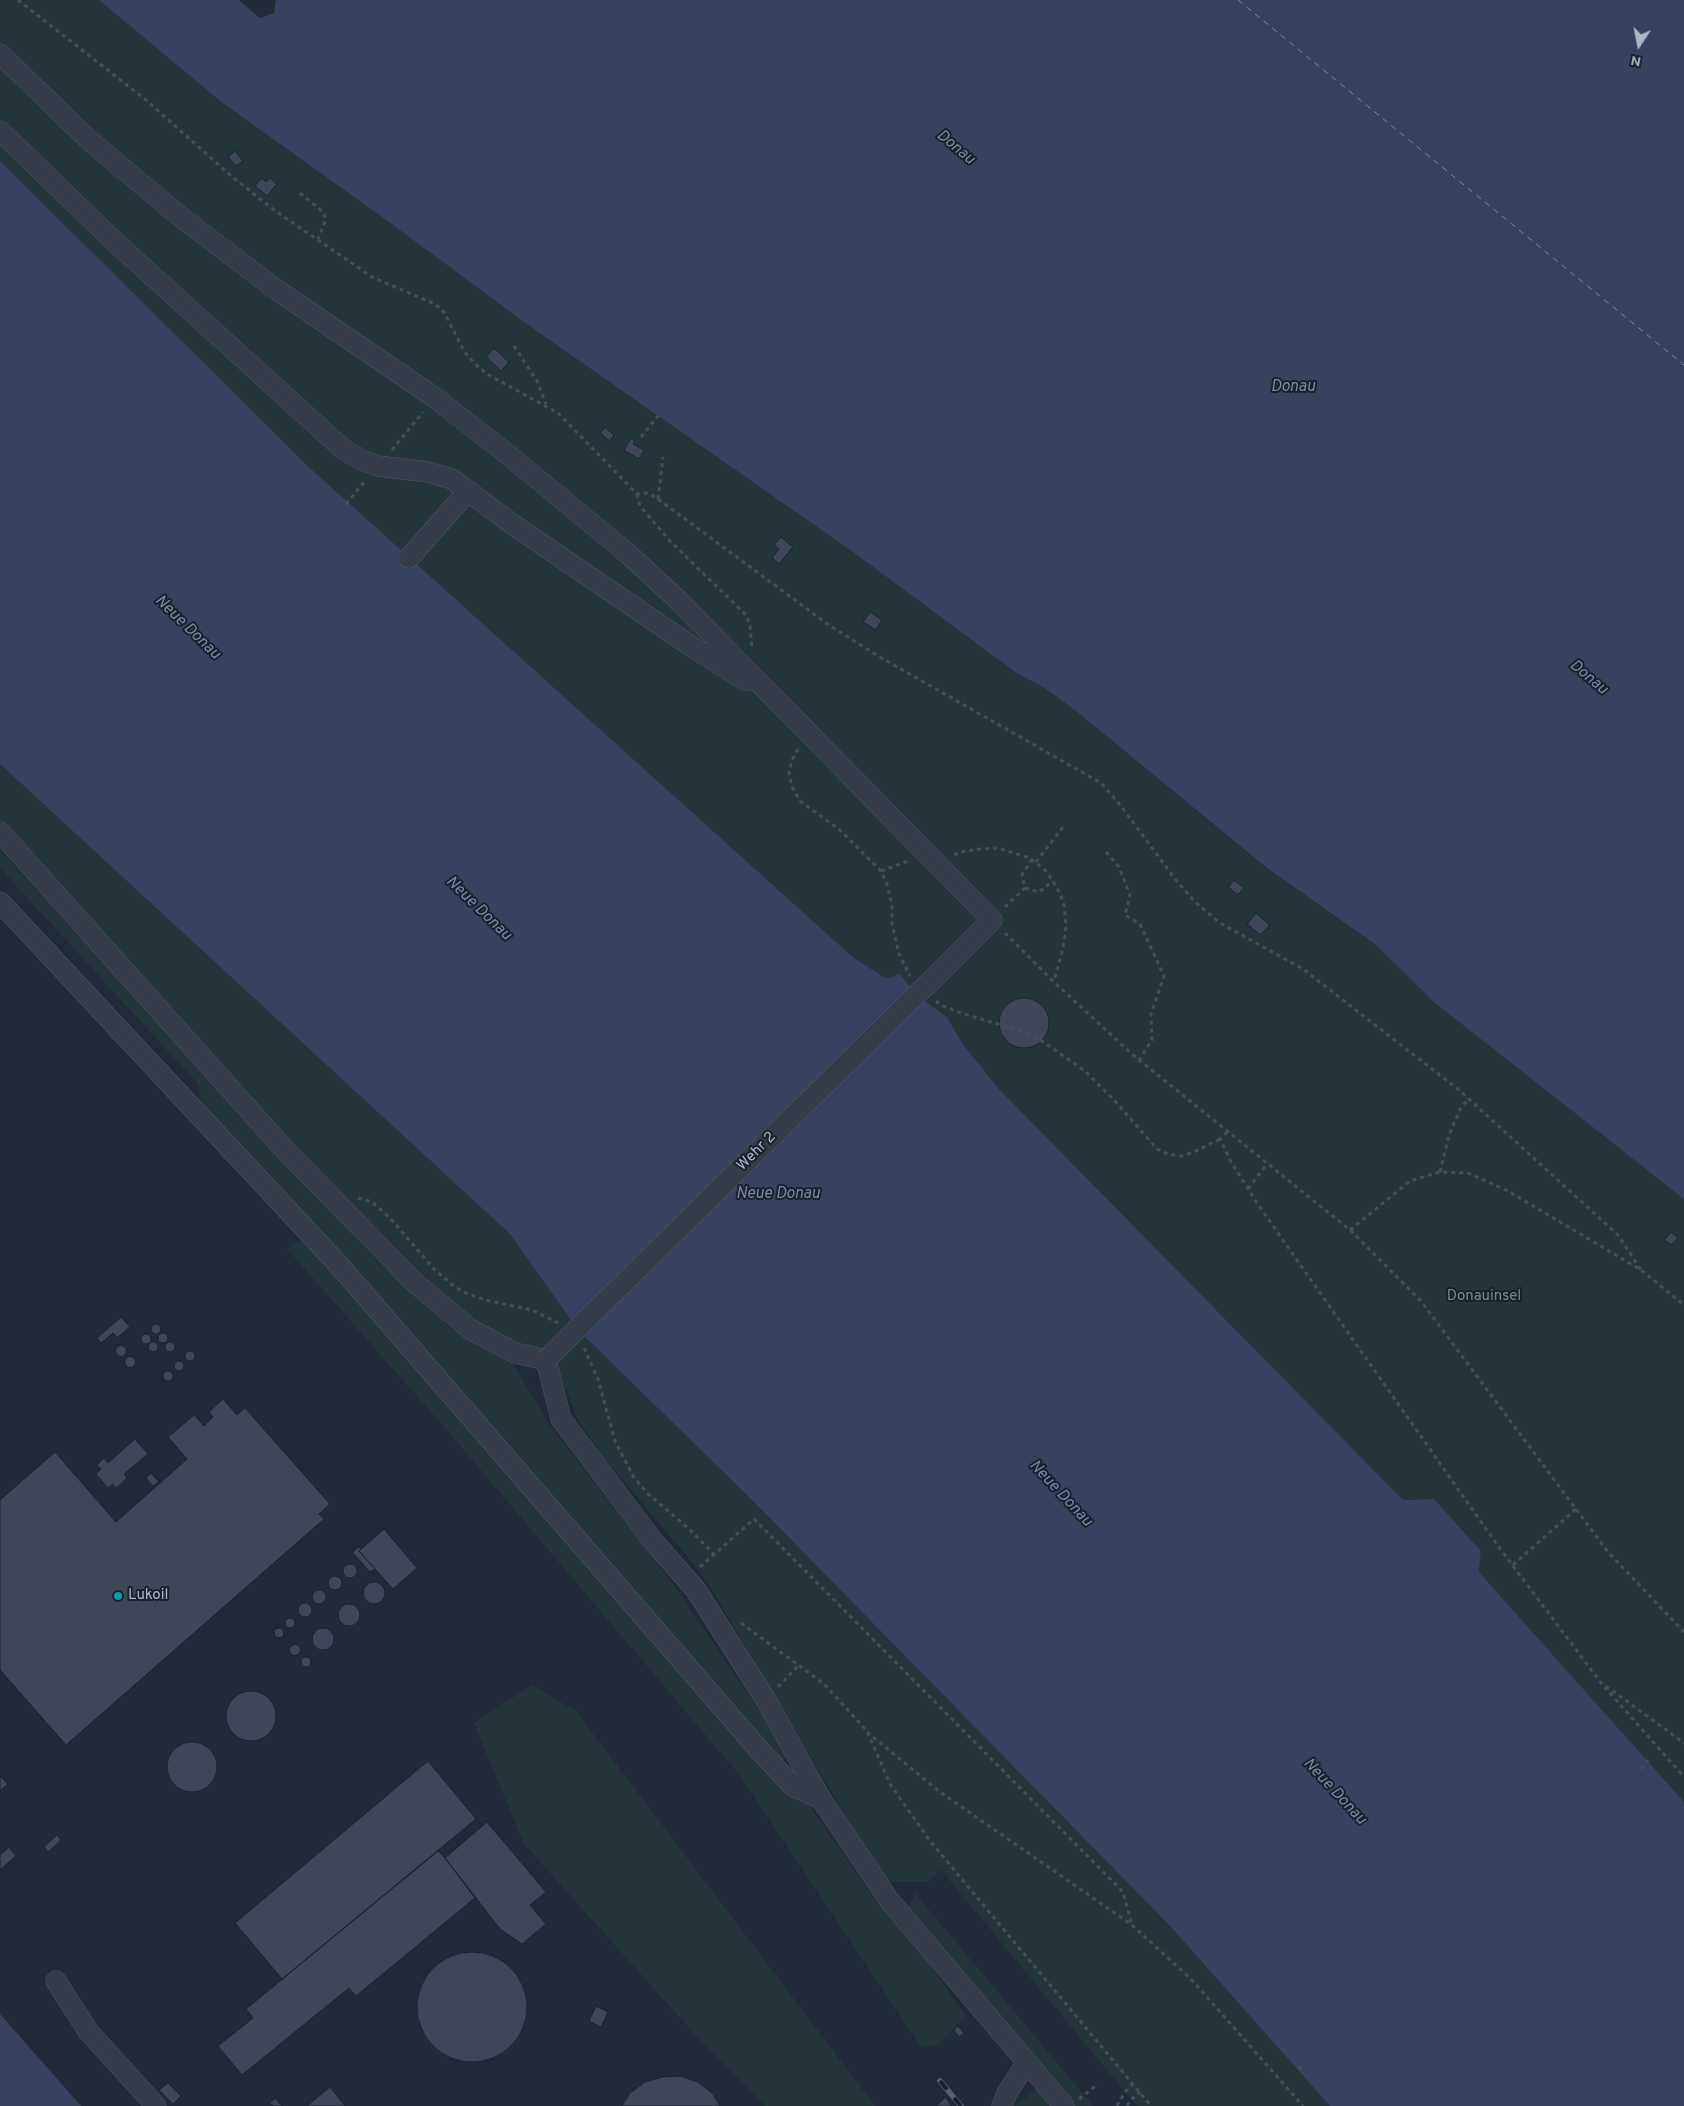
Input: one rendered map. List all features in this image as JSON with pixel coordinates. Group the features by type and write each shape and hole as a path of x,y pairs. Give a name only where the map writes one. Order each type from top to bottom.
{"street":[{"path":"0,54 90,141 182,218 276,290 434,398 582,514 678,600 992,920"},
{"path":"0,131 114,241 343,449 362,460 378,466 428,472 452,479 512,524 691,646 744,680 756,680"},
{"path":"409,558 468,491"},
{"path":"0,832 286,1151 414,1282 470,1329 515,1353 546,1360 561,1419 652,1540 696,1590 766,1700 821,1799 889,1900 1064,2106"},
{"path":"0,902 145,1060 338,1264 762,1753 793,1786 821,1799"},
{"name":"Wehr 2","path":"546,1360 992,920"},
{"path":"56,1981 88,2031 156,2106"},
{"path":"1002,2106 1006,2093 1028,2062"}],"path":[{"path":"18,0 146,100 230,175 274,210 372,277 435,304 444,312 464,351 487,374 558,412 637,494 640,506 670,540 746,615 750,625 751,652"},
{"path":"300,193 323,212 326,219 318,239"},
{"path":"514,346 537,381 546,404"},
{"path":"641,437 661,412"},
{"path":"386,456 416,420"},
{"path":"658,499 663,457"},
{"path":"346,504 366,480"},
{"path":"637,494 648,493 658,499 826,623 870,651 1101,783 1121,806 1175,879 1201,908 1240,936 1303,969 1469,1099 1618,1235 1641,1270"},
{"path":"792,787 789,772 792,760 798,749 810,736"},
{"path":"1036,862 1063,827"},
{"path":"937,863 961,852 980,848 998,848 1020,853 1032,859 1047,872 1064,905 1066,926 1063,948 1054,982"},
{"path":"1106,852 1119,867 1130,895 1125,916 1140,924 1164,976 1151,1014 1152,1040 1139,1060"},
{"path":"1025,888 1022,875 1032,859"},
{"path":"882,871 898,865"},
{"path":"1025,888 1039,892 1053,881"},
{"path":"1010,903 1025,888"},
{"path":"992,920 1054,982 1139,1060 1350,1230 1421,1301 1608,1552 1684,1632"},
{"path":"1440,1172 1449,1136 1462,1107 1469,1099"},
{"path":"1137,1128 1156,1149 1168,1154 1181,1156 1194,1152 1220,1139 1227,1132"},
{"path":"1220,1139 1231,1162 1248,1189 1317,1290 1513,1565 1601,1683 1684,1777"},
{"path":"1248,1189 1267,1164"},
{"path":"1350,1230 1410,1181 1440,1172 1468,1173 1508,1191 1641,1270 1684,1305"},
{"path":"1513,1565 1576,1509"},
{"path":"718,1551 754,1519 1123,1892 1132,1925"},
{"path":"736,1619 824,1684 867,1732 940,1792 1132,1925 1191,1979 1302,2106"},
{"path":"766,1700 798,1666"},
{"path":"1601,1683 1684,1743"},
{"path":"867,1732 890,1784 930,1841 1151,2106"},
{"path":"1641,1768 1648,1760"},
{"path":"1298,2068 1305,2064"},
{"path":"1088,2092 1098,2084"},
{"path":"1117,2106 1125,2092 1133,2084"},
{"path":"1127,2106 1140,2092"}],"green space":[{"name":"Donauinsel","path":"0,0 99,0 220,101 378,214 528,325 853,552 1015,672 1046,689 1076,711 1267,869 1375,944 1435,1003 1614,1144 1657,1160 1684,1182 1684,1802 1479,1572 1481,1551 1434,1499 1403,1500 999,1089 962,1043 947,1017 916,995 899,973 891,978 884,977 855,959 310,468 0,161"},
{"path":"0,764 510,1234 577,1329 755,1503 1171,1927 1330,2106 1137,2106 941,1870 927,1882 885,1882 709,1585 687,1556 603,1457 576,1417 567,1389 524,1345 492,1333 453,1307 354,1211 0,829"},
{"path":"0,850 377,1261 452,1329 514,1365 550,1425 672,1583 767,1721 786,1755 781,1765 876,1901 923,1955 966,2016 938,2044 922,2048 742,1778 446,1429 287,1249 313,1232 200,1103 199,1085 0,868"},
{"path":"532,1685 576,1711 875,2106 765,2106 700,2040 524,1844 474,1723"},
{"path":"915,1893 1093,2106 1073,2106 907,1909"},
{"path":"1035,2090 1042,2090 1054,2106 1015,2106"}],"water":[{"name":"Donau","path":"99,0 239,0 260,18 274,13 276,0 1684,0 1684,1199 1435,1003 1375,944 1268,869 1076,711 1046,689 1015,672 853,552 528,325 378,214 220,101"},
{"name":"Neue Donau","path":"0,161 310,468 855,959 884,977 891,978 899,973 916,995 947,1017 962,1043 999,1089 1403,1500 1434,1499 1481,1551 1479,1572 1684,1802 1684,2106 1330,2106 1171,1927 755,1503 577,1329 510,1234 0,764"},
{"path":"0,2014 81,2106 0,2106"}],"building":[{"path":"235,151 243,161 236,166 228,157"},
{"path":"262,178 266,182 270,178 277,184 267,196 255,186"},
{"path":"494,348 509,362 501,371 486,357"},
{"path":"605,427 614,435 610,441 600,433"},
{"path":"631,438 635,441 633,444 644,450 639,459 624,450"},
{"path":"781,537 793,547 779,564 772,558 779,549 774,545"},
{"path":"870,612 882,620 876,630 863,622"},
{"path":"1234,880 1244,888 1238,895 1228,887"},
{"path":"1256,913 1270,925 1260,935 1247,924"},
{"path":"1024,998 1042,1005 1049,1023 1042,1041 1024,1048 1006,1041 999,1023 1006,1005"},
{"path":"1671,1232 1678,1238 1671,1245 1664,1240"},
{"path":"121,1317 130,1327 117,1338 113,1333 101,1343 97,1338"},
{"path":"154,1324 158,1324 161,1329 158,1334 154,1334 151,1331 151,1327"},
{"path":"161,1333 165,1333 168,1338 165,1343 161,1343 158,1340 158,1336"},
{"path":"146,1334 151,1339 146,1344 141,1339"},
{"path":"151,1342 155,1342 158,1347 155,1352 151,1352 148,1349 148,1345"},
{"path":"168,1342 172,1342 175,1347 174,1351 168,1352 165,1349 165,1345"},
{"path":"121,1345 127,1351 121,1357 115,1351"},
{"path":"188,1351 192,1351 195,1356 194,1360 188,1361 185,1358 185,1354"},
{"path":"130,1356 136,1362 130,1368 124,1362"},
{"path":"177,1361 181,1361 184,1366 181,1371 177,1371 174,1368 174,1364"},
{"path":"168,1371 173,1376 168,1381 163,1376"},
{"name":"Lukoil","path":"223,1399 237,1415 245,1408 330,1504 319,1514 324,1519 66,1745 0,1670 0,1500 55,1452 116,1522 187,1459 168,1437 194,1415 204,1426 213,1417 209,1412"},
{"path":"135,1439 148,1454 124,1474 127,1478 116,1488 113,1484 108,1488 96,1474 101,1469 97,1465 104,1458 108,1463"},
{"path":"151,1473 159,1482 153,1486 146,1478"},
{"path":"384,1529 417,1568 393,1589 359,1551"},
{"path":"359,1547 361,1549 359,1551 375,1569 370,1572 352,1552"},
{"path":"347,1564 353,1564 357,1571 353,1578 347,1578 343,1574 343,1568"},
{"path":"332,1576 338,1576 342,1583 338,1590 332,1590 328,1586 328,1580"},
{"path":"374,1582 382,1585 385,1593 382,1601 374,1604 366,1601 363,1593 366,1585"},
{"path":"316,1590 322,1590 326,1597 322,1604 316,1604 312,1600 312,1594"},
{"path":"302,1603 308,1603 312,1610 308,1617 302,1617 298,1613 298,1607"},
{"path":"349,1604 357,1607 360,1615 357,1623 349,1626 341,1623 338,1615 341,1607"},
{"path":"288,1618 292,1618 295,1623 294,1627 288,1628 285,1625 285,1621"},
{"path":"277,1628 281,1628 284,1633 283,1637 277,1638 274,1635 274,1631"},
{"path":"323,1628 331,1631 334,1639 331,1647 323,1650 315,1647 312,1639 315,1631"},
{"path":"293,1645 297,1645 300,1650 299,1654 293,1655 290,1652 290,1648"},
{"path":"304,1657 308,1657 311,1662 310,1666 304,1667 301,1664 301,1660"},
{"path":"246,1691 256,1691 269,1698 276,1711 276,1721 269,1734 256,1741 246,1741 237,1737 230,1730 226,1721 226,1711 230,1702 237,1695"},
{"path":"187,1742 197,1742 210,1749 217,1762 217,1772 210,1785 197,1792 187,1792 178,1788 171,1781 167,1772 167,1762 171,1753 178,1746"},
{"path":"428,1761 476,1819 282,1979 235,1923"},
{"path":"0,1776 8,1784 0,1791"},
{"path":"487,1822 546,1892 530,1905 546,1924 522,1944 500,1929 445,1858"},
{"path":"57,1835 61,1840 48,1852 44,1847"},
{"path":"9,1847 16,1856 0,1870 0,1855"},
{"path":"438,1851 475,1898 356,1996 349,1988 242,2075 218,2046 253,2018 246,2009"},
{"path":"472,1952 493,1956 511,1968 523,1986 527,2007 523,2028 511,2046 493,2058 472,2062 451,2058 433,2046 421,2028 417,2007 421,1986 433,1968 451,1956"},
{"path":"596,2006 608,2012 601,2027 589,2021"},
{"path":"958,2026 964,2033 959,2037 954,2030"},
{"path":"680,2076 698,2082 713,2094 720,2106 622,2106 630,2093 645,2082 662,2077"},
{"path":"168,2083 181,2096 173,2104 159,2090"},
{"path":"330,2087 345,2106 308,2105"},
{"path":"946,2097 951,2106 937,2105"},
{"path":"275,2098 282,2106 273,2106 270,2103"}],"ferry route":[{"path":"1238,0 1684,365"}],"railway":[{"path":"940,2081 961,2106"}],"place":[{"name":"Lukoil","path":"118,1596"}]}
